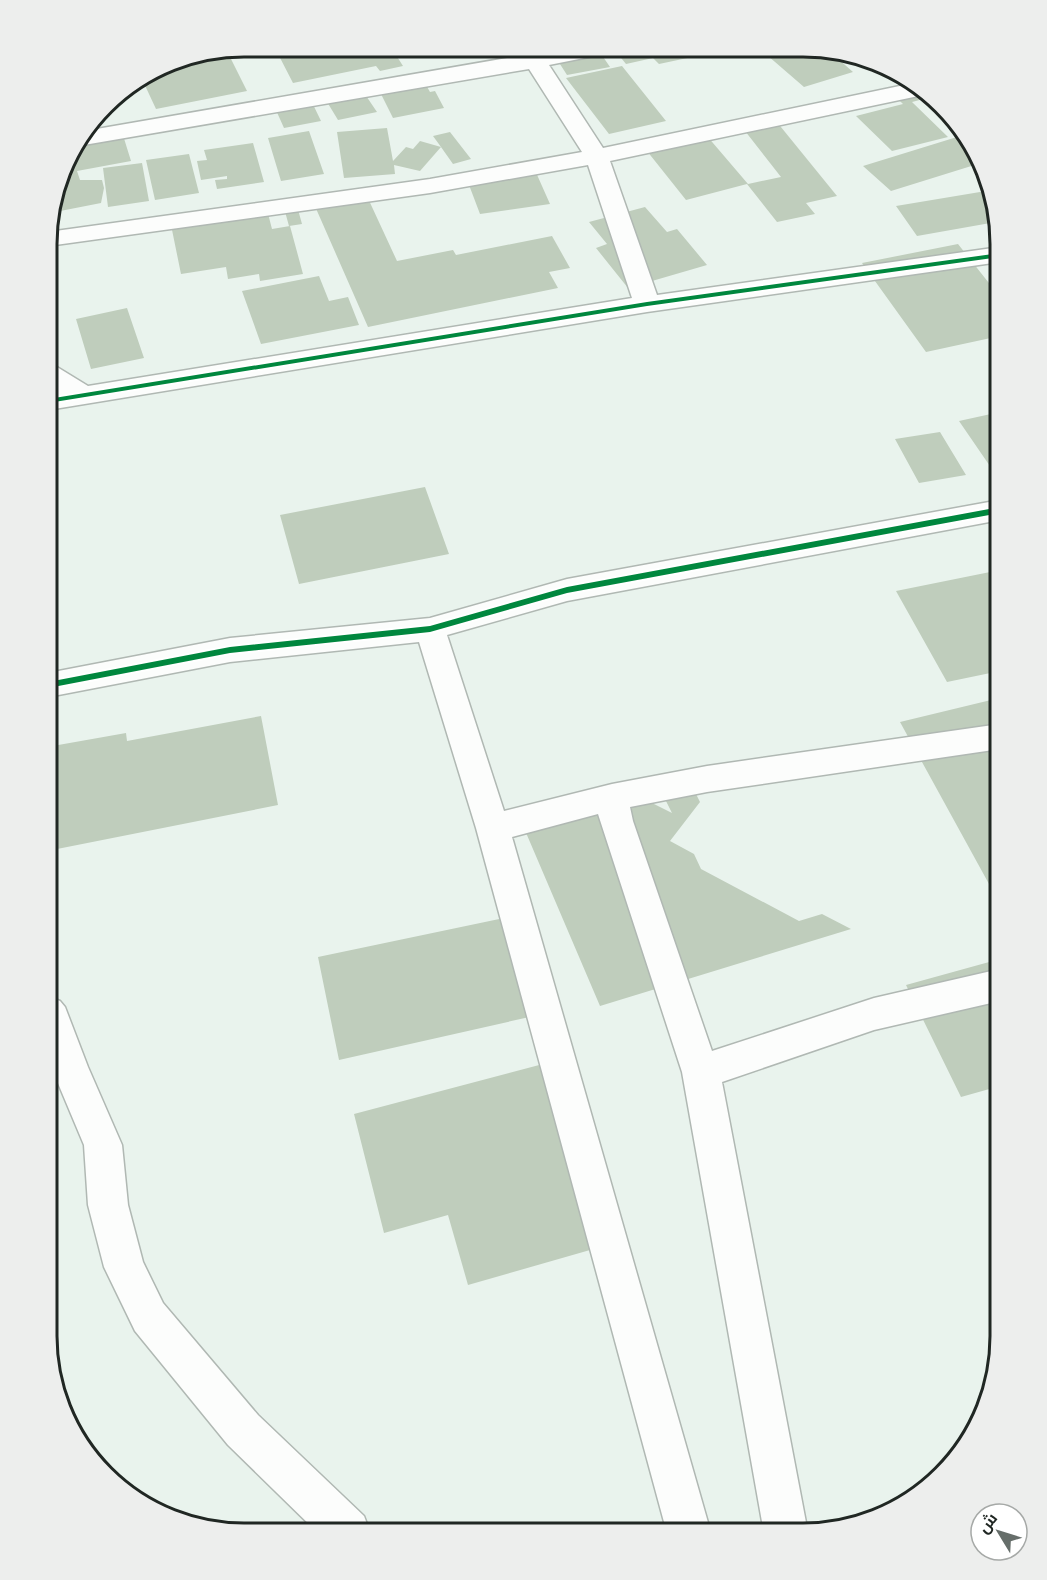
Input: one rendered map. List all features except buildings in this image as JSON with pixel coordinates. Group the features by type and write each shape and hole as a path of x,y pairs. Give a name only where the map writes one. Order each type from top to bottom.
{"street":[{"path":"90,137 555,57"},
{"path":"535,61 596,155 647,304"},
{"path":"58,237 162,220 431,185 596,155 910,91"},
{"path":"57,399 647,304 990,256"},
{"path":"57,379 83,395"},
{"path":"57,682 230,650 430,629 567,590 990,512"},
{"path":"430,629 493,828 686,1523"},
{"path":"493,828 612,796 706,778 990,737"},
{"path":"612,796 616,821 700,1072 784,1523"},
{"path":"700,1072 874,1014 990,987"},
{"path":"57,1032 69,1067 103,1145 108,1205 124,1267 149,1317 243,1430 339,1523"}],"cycle path":[{"path":"57,400 647,304 990,256"},
{"path":"57,683 230,650 430,629 567,590 990,512"}]}
